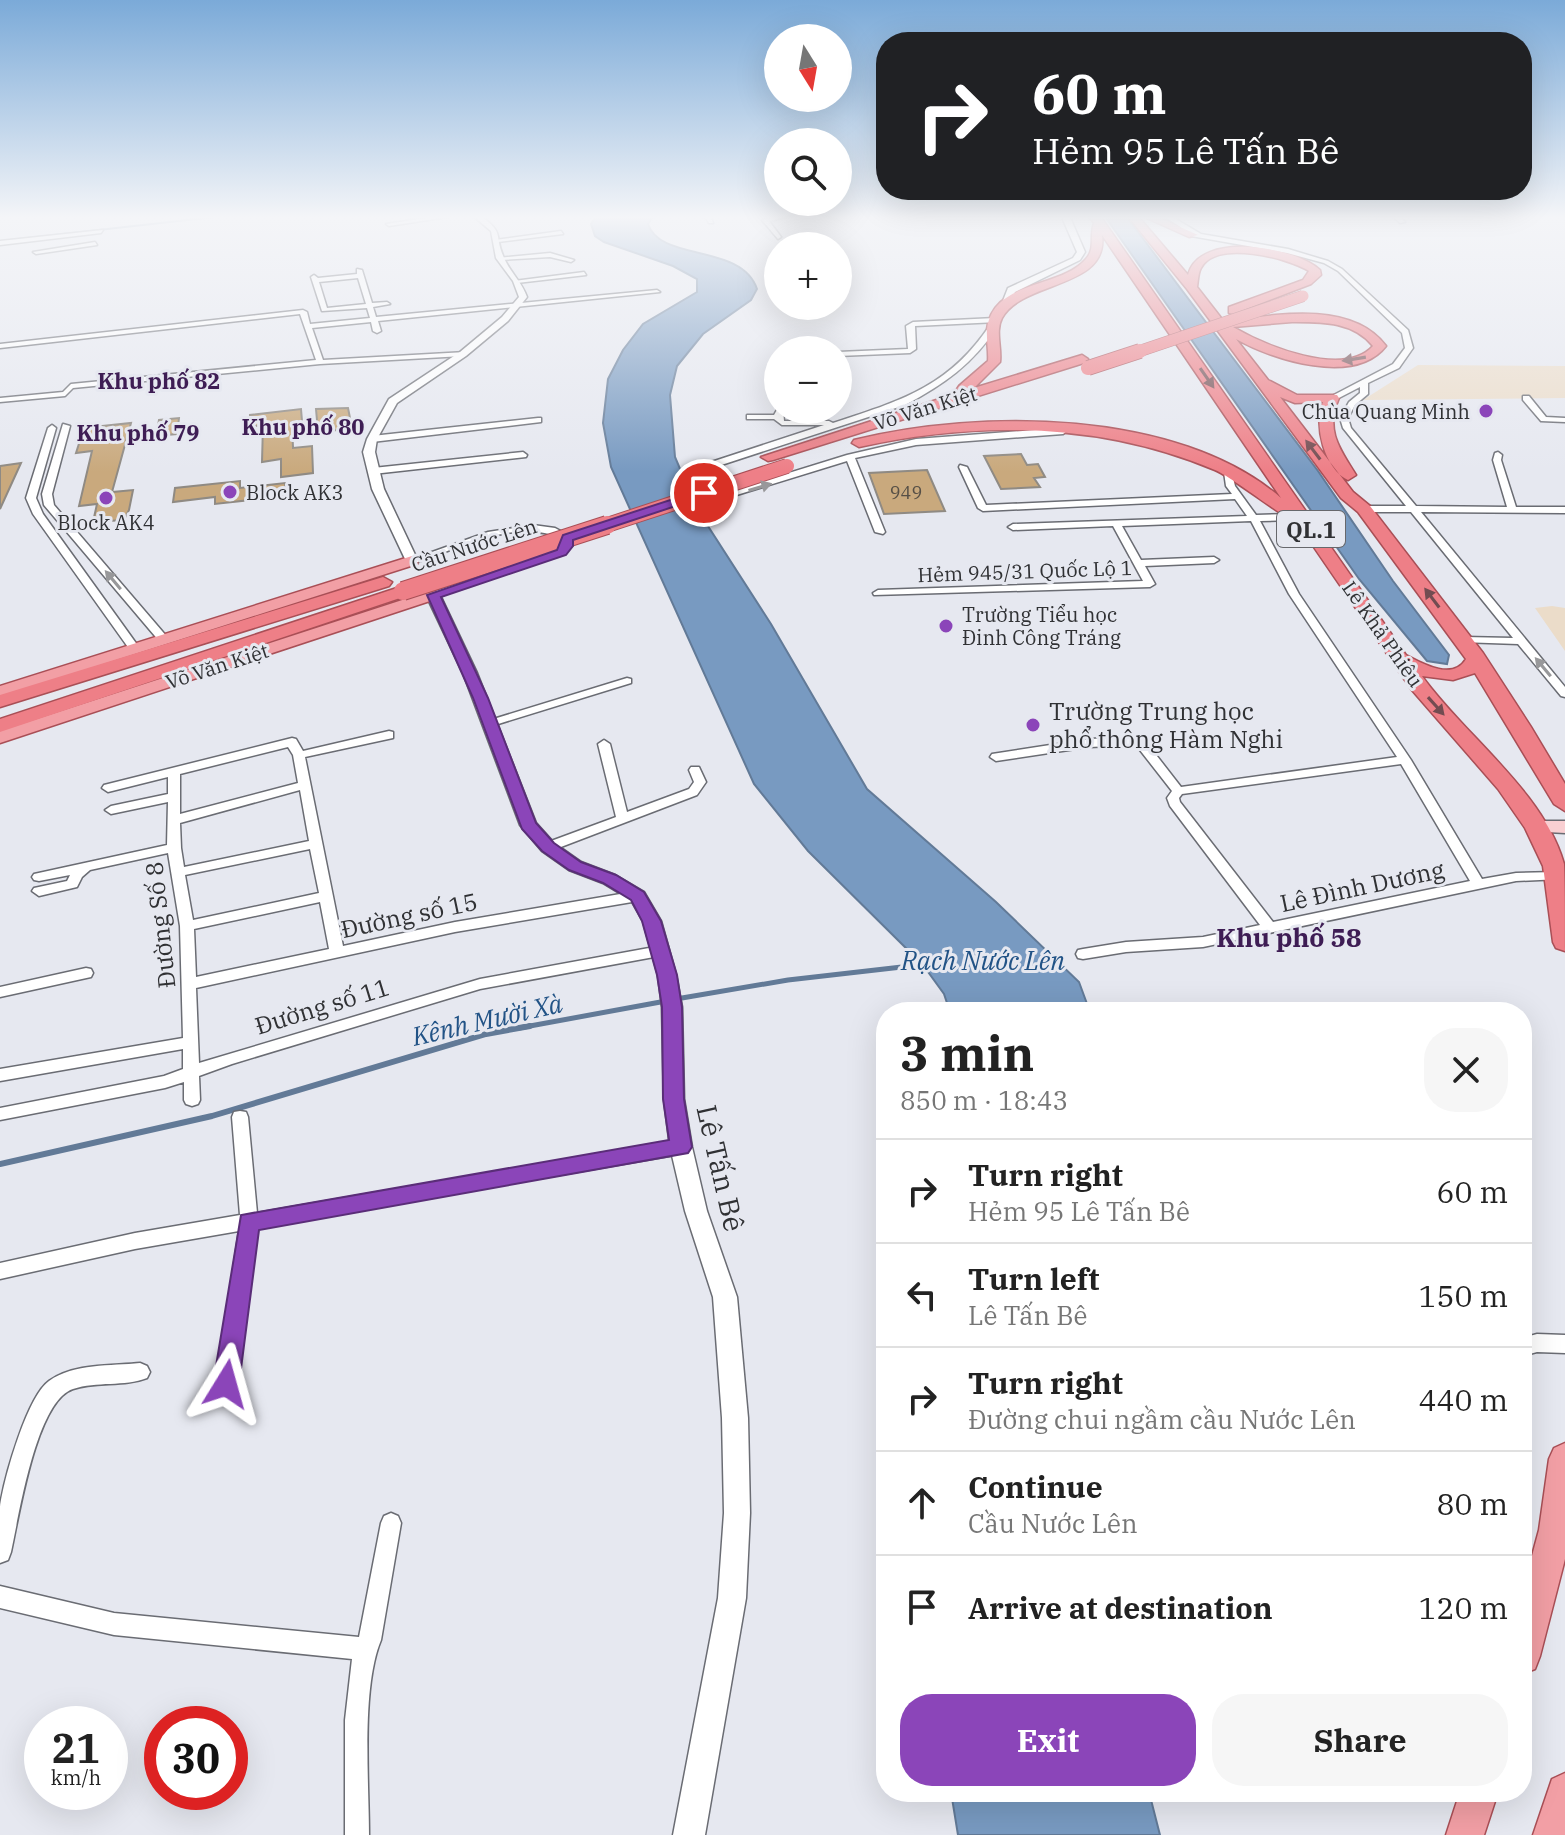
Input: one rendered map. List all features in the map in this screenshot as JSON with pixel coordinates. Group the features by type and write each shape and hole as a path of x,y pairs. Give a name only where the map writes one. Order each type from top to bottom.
{"highway":[{"path":"943,402 981,377 995,358 997,319 1011,301"},
{"name":"Lê Khả Phiêu","path":"1153,301 1422,690 1506,784 1536,827 1556,876 1565,942"},
{"name":"QL.1","path":"1201,301 1347,495 1364,509 1464,640 1538,753 1565,804"},
{"path":"1085,364 1265,301"},
{"path":"1085,364 1270,301"},
{"path":"1085,364 1237,324 1302,318 1341,323 1373,336 1378,340 1379,350 1356,360 1298,359 1262,347 1217,321"},
{"name":"Võ Văn Kiệt","path":"768,457 943,402 1085,364"},
{"name":"Võ Văn Kiệt","path":"787,466 1085,364"},
{"path":"1259,379 1295,399 1332,398 1323,419 1325,436 1361,496 1364,509"},
{"path":"859,443 954,426 1070,431 1145,442 1188,454 1254,485 1319,540"},
{"name":"Cầu Nước Lên","path":"397,585 768,457"},
{"name":"Cầu Nước Lên","path":"397,585 564,545 787,466"},
{"name":"Võ Văn Kiệt","path":"0,701 355,590 397,585"},
{"name":"Võ Văn Kiệt","path":"0,726 235,649 397,585"},
{"path":"213,624 355,590"},
{"path":"196,673 235,649"},
{"path":"1399,658 1421,670 1451,675 1470,668 1476,657"},
{"path":"1538,753 1565,768"}],"main road":[{"name":"Võ Văn Kiệt","path":"0,692 132,645 213,624 412,561"},
{"name":"Võ Văn Kiệt","path":"0,737 433,595"},
{"path":"1536,827 1565,827"},
{"path":"1532,1614 1556,1530 1565,1459"},
{"path":"1552,1835 1565,1792"},
{"path":"1465,1835 1476,1802"}],"street":[{"path":"321,301 324,310 387,304"},
{"path":"368,301 377,331"},
{"path":"520,301 505,319 463,354 393,401 372,439 369,452 378,489 412,561 510,530 549,528 564,545 433,595 491,723 528,825 548,847 575,866 609,879 638,896"},
{"path":"307,326 563,301"},
{"path":"852,419 902,403 960,369 977,353 1006,301"},
{"path":"1332,398 1396,366 1409,348 1405,332 1372,301"},
{"path":"0,346 303,312 320,362"},
{"path":"852,353 910,351 910,325 997,319"},
{"path":"336,323 338,335"},
{"path":"977,353 995,358"},
{"path":"0,400 293,375 295,365 320,362 463,354"},
{"path":"1364,383 1364,394 1352,404 1344,422 1565,694"},
{"path":"1526,398 1544,419 1565,420"},
{"path":"750,417 764,415"},
{"path":"372,439 538,420"},
{"path":"838,424 696,470 694,475 700,485 727,495 850,457 916,442 1024,429"},
{"path":"66,426 47,494 49,505 161,637"},
{"path":"52,428 31,498 38,514 132,645"},
{"path":"373,471 523,455"},
{"path":"1498,455 1512,509"},
{"path":"850,457 880,532"},
{"path":"963,467 983,508 1240,500"},
{"path":"1228,472 1231,486 1254,519 1294,594 1405,760 1478,884"},
{"path":"1132,510 1240,500"},
{"path":"1364,509 1565,510"},
{"path":"1013,527 1292,517"},
{"name":"Hẻm 945/31 Quốc Lộ 1","path":"878,593 1150,584 1116,523"},
{"path":"1138,563 1214,560"},
{"path":"1464,640 1521,641"},
{"path":"491,723 627,681"},
{"path":"108,788 295,748 389,735"},
{"path":"996,757 1089,743 1139,741 1178,791"},
{"path":"604,744 623,820"},
{"path":"295,748 317,843 324,897 337,953"},
{"path":"1270,928 1174,803 1173,798 1178,791 1405,760"},
{"path":"548,847 698,788 700,782 695,770"},
{"name":"Đường Số 8","path":"174,773 174,848 187,926 192,1100"},
{"path":"175,820 305,785"},
{"path":"111,810 173,797"},
{"path":"180,872 317,843"},
{"path":"39,884 72,884 77,874 86,867 174,848"},
{"name":"Lê Đình Dương","path":"1083,954 1203,942 1478,884 1516,877 1556,876"},
{"name":"Lê Tấn Bê","path":"638,896 652,921 667,975 672,1007 674,1099 681,1147 696,1211 725,1297 735,1418 737,1513 732,1598 689,1835"},
{"name":"Đường số 15","path":"190,984 464,925 638,896"},
{"path":"187,926 324,897"},
{"name":"Đường số 11","path":"0,1114 165,1082 189,1072 480,984 660,951"},
{"path":"0,992 86,973"},
{"path":"0,1075 191,1042"},
{"path":"226,1384 249,1222 240,1117"},
{"path":"0,1271 135,1241 681,1147"},
{"path":"1532,1344 1565,1344"},
{"path":"0,1552 38,1414 51,1391 74,1381 140,1372"},
{"path":"357,1835 357,1720 364,1649 370,1640 391,1523"},
{"path":"0,1597 114,1624 364,1649"}],"shaded area":[{"path":"1418,365 1565,366 1565,398 1363,400"},
{"path":"1535,608 1565,608 1565,651"}],"water":[{"name":"Rạch Nước Lên","path":"682,301 750,301 703,334 677,366 670,395 675,457 697,509 771,624 867,789 996,902 1079,982 1086,1002 947,1002 923,965 808,851 754,784 611,467 603,423 608,379 623,350 643,324"},
{"path":"1164,301 1190,301 1318,471 1393,581 1449,655 1447,664 1427,661 1359,579"},
{"path":"953,1802 1152,1802 1160,1835 958,1835"}],"building":[{"path":"348,408 351,423 346,424 347,429 318,432 316,409"},
{"path":"301,409 302,421 292,422 293,448 312,446 313,473 281,477 281,459 262,462 263,425 250,427 250,415"},
{"path":"179,418 177,434 156,436 159,420"},
{"path":"131,423 112,492 133,490 129,510 124,520 93,522 97,504 79,506 92,451 76,453 84,428"},
{"path":"1021,454 1027,465 1038,464 1045,477 1034,478 1040,487 1001,489 984,456"},
{"path":"21,463 0,509 0,466"},
{"path":"927,470 945,511 884,514 869,473"},
{"name":"Block AK3","path":"240,481 240,488 285,483 286,496 215,504 215,497 173,502 175,488"}],"waterway":[{"name":"Kênh Mười Xà","path":"676,999 788,980 928,964"},
{"name":"Kênh Mười Xà","path":"519,1028 666,1001"},
{"name":"Kênh Mười Xà","path":"519,1028 530,1026"},
{"name":"Kênh Mười Xà","path":"0,1164 212,1116 486,1034 519,1028"}],"place":[{"name":"Chùa Quang Minh","path":"1486,411"},
{"name":"Block AK3","path":"230,492"},
{"name":"Block AK4","path":"106,498"},
{"name":"Trường Tiểu học Đinh Công Tráng","path":"946,626"},
{"name":"Trường Trung học phổ thông Hàm Nghi","path":"1033,725"}],"district":[{"name":"Khu phố 82","path":"159,380"},
{"name":"Khu phố 80","path":"303,426"},
{"name":"Khu phố 79","path":"138,432"},
{"name":"Khu phố 58","path":"1289,937"}],"route":[{"path":"226,1384 249,1222 681,1147 674,1099 672,1007 652,921 638,896 609,879 575,866 548,847 528,825 481,698 433,595 561,552 567,546 567,538 704,493"}]}
